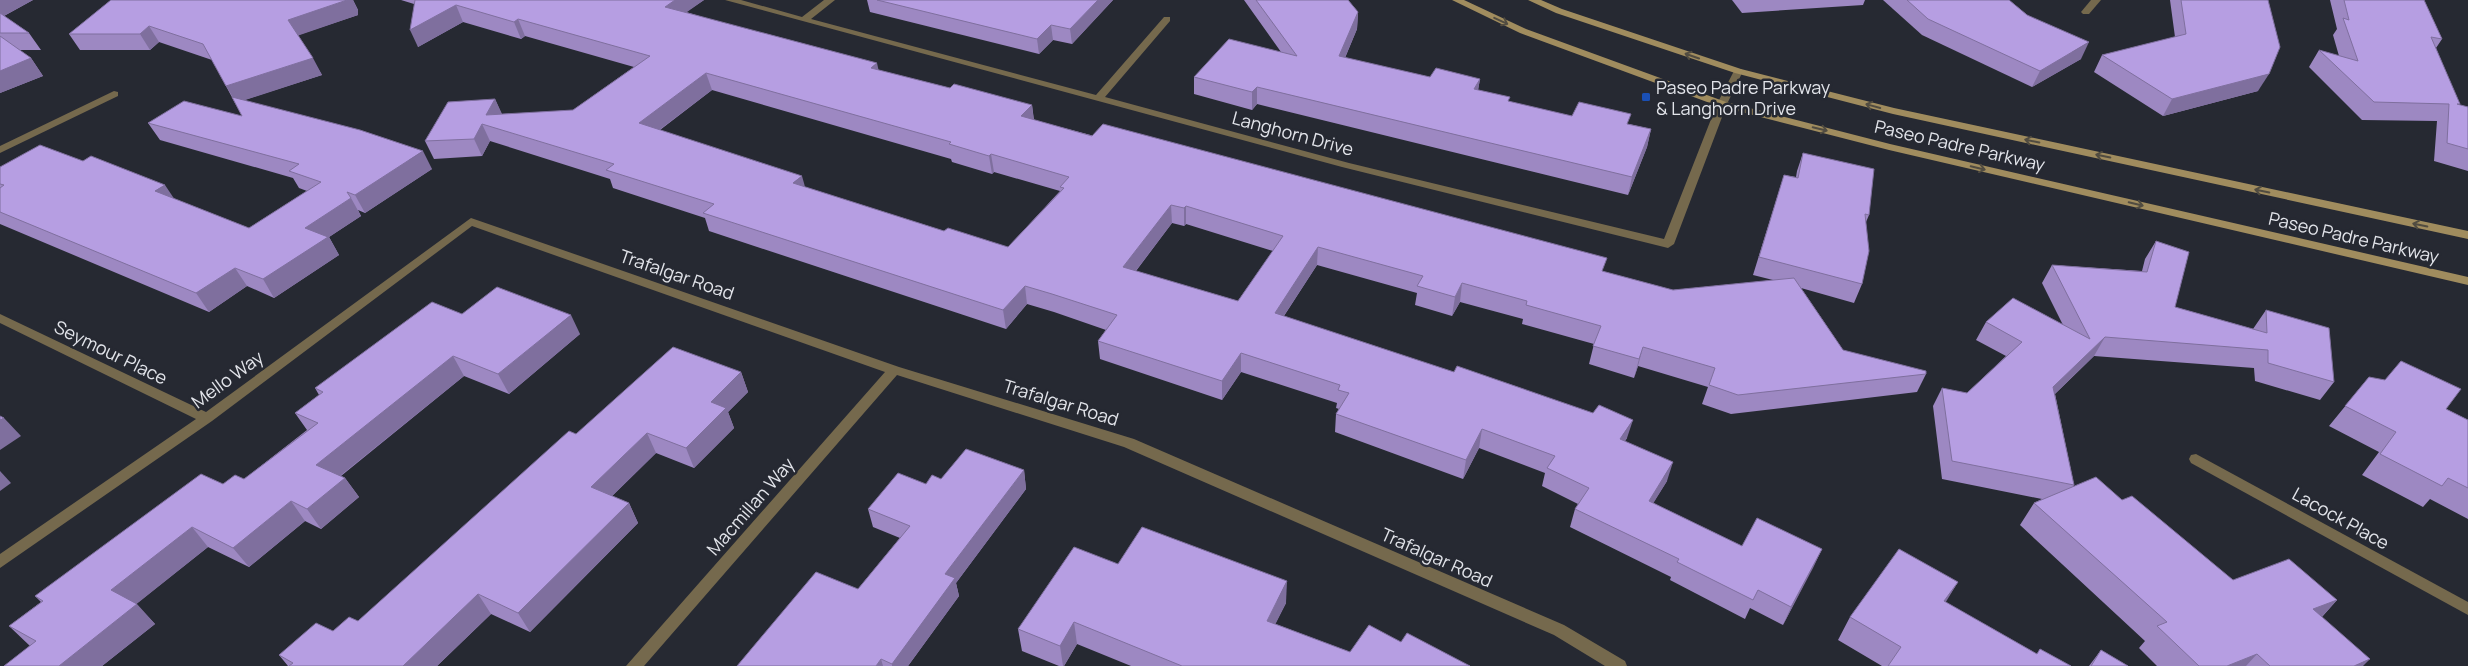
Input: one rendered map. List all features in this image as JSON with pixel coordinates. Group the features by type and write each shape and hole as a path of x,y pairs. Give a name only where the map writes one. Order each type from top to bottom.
{"main road":[{"name":"Paseo Padre Parkway","path":"1457,0 1523,31 1722,104 1889,147 2468,281"},
{"name":"Paseo Padre Parkway","path":"1533,0 1559,11 1738,71 1893,111 2468,236"}],"street":[{"name":"Langhorn Drive","path":"730,0 1346,166 1668,244 1722,104 1738,71"},
{"path":"805,19 830,0"},
{"path":"2086,12 2096,0"},
{"path":"1099,98 1167,19"},
{"path":"0,150 114,94"},
{"name":"Trafalgar Road","path":"471,222 894,370 1129,443 1559,630 1619,666"},
{"name":"Mello Way","path":"0,562 207,418 471,222"},
{"name":"Seymour Place","path":"0,318 207,418"},
{"name":"Macmillan Way","path":"634,666 894,370"},
{"name":"Lacock Place","path":"2196,459 2468,610"}],"building":[{"path":"111,0 347,0 288,20 313,58 226,86 203,44 149,26 140,34 69,34"},
{"path":"415,0 675,0 665,7 877,63 871,68 950,88 954,84 1032,105 1021,116 1092,136 1103,124 1607,258 1602,271 1673,290 1794,278 1843,350 1926,371 1926,374 1738,395 1709,385 1715,368 1643,347 1639,359 1593,346 1601,326 1526,305 1527,301 1462,283 1455,297 1417,286 1423,276 1318,247 1275,313 1454,372 1457,366 1593,413 1599,405 1633,420 1620,439 1673,462 1649,501 1742,546 1757,518 1822,549 1791,607 1758,590 1753,600 1677,562 1679,559 1575,509 1589,488 1547,468 1555,456 1482,429 1466,460 1336,414 1349,393 1338,390 1340,385 1241,353 1222,381 1098,341 1117,315 1052,294 1025,286 1003,310 703,213 714,204 606,170 614,164 482,124 474,139 425,141 448,102 495,99 486,115 573,110 650,56 518,19 514,22 456,5 410,30","holes":["706,73 951,142 949,144 989,156 991,154 1069,177 1060,187 1064,188 1008,247 948,228 944,231 793,183 802,176 639,123","1171,205 1184,208 1186,206 1283,236 1238,301 1123,267"]},
{"path":"877,0 1098,0 1070,29 1051,25 1037,39"},
{"path":"1256,0 1348,0 1358,12 1339,56 1430,77 1436,68 1480,79 1474,89 1510,97 1508,101 1572,116 1579,102 1631,114 1627,124 1651,129 1632,177 1257,87 1252,92 1194,77 1229,39 1297,56"},
{"path":"1907,0 2009,0 2027,15 2089,42 2040,71 1928,19"},
{"path":"2181,0 2268,0 2280,47 2269,74 2172,99 2102,55 2186,34"},
{"path":"2344,0 2424,0 2442,39 2431,37 2460,104 2457,104 2468,107 2468,149 2447,143 2449,104 2374,102 2319,50 2358,61 2343,18 2349,20"},
{"path":"0,13 29,33 0,33"},
{"path":"0,36 31,58 0,71"},
{"path":"232,97 360,130 423,151 355,195 347,192 351,198 305,228 328,237 263,279 235,268 196,293 0,212 0,188 4,185 0,184 0,167 40,145 83,161 91,156 165,185 155,191 249,228 321,182 289,171 299,164 148,123 184,101 242,116"},
{"path":"1803,153 1874,169 1869,215 1865,214 1869,251 1862,284 1759,257 1784,175 1798,178"},
{"path":"2156,241 2189,252 2175,307 2267,333 2266,310 2329,328 2334,382 2268,363 2268,350 2105,337 2053,387 2074,485 1952,461 1942,388 1967,393 2022,342 1986,322 2013,298 2090,339 2052,265 2147,272"},
{"path":"497,287 571,315 498,374 453,356 316,465 345,478 307,509 291,501 233,548 192,527 111,590 137,604 59,666 4,666 36,641 9,626 43,601 35,596 201,474 223,484 235,475 244,479 318,423 295,413 323,392 315,388 432,302 462,314"},
{"path":"673,347 741,372 711,402 726,408 686,448 647,433 591,487 629,503 518,613 478,594 403,666 289,666 293,663 279,655 316,623 333,631 349,617 358,621 569,431 576,434"},
{"path":"2401,361 2461,389 2446,409 2468,420 2468,488 2448,478 2442,486 2380,454 2396,432 2345,406 2369,377 2385,380"},
{"path":"966,449 1024,470 945,574 955,578 892,664 881,659 876,666 737,666 816,572 858,589 910,526 868,509 898,473 926,484 932,475 941,479"},
{"path":"2096,477 2122,500 2132,496 2233,580 2289,559 2337,600 2313,609 2370,659 2354,666 2270,666 2257,654 2227,666 2199,666 2157,626 2167,622 2034,503"},
{"path":"1142,527 1287,581 1267,621 1350,652 1369,625 1401,642 1407,633 1470,666 1182,666 1074,622 1060,646 1018,629 1074,547 1118,564"},
{"path":"1899,549 1958,582 1944,601 2037,654 2040,649 2071,666 1888,666 1901,647 1850,617"},
{"path":"2101,650 2128,666 2091,666"}],"place":[{"name":"Paseo Padre Parkway & Langhorn Drive","path":"1646,97"}]}
